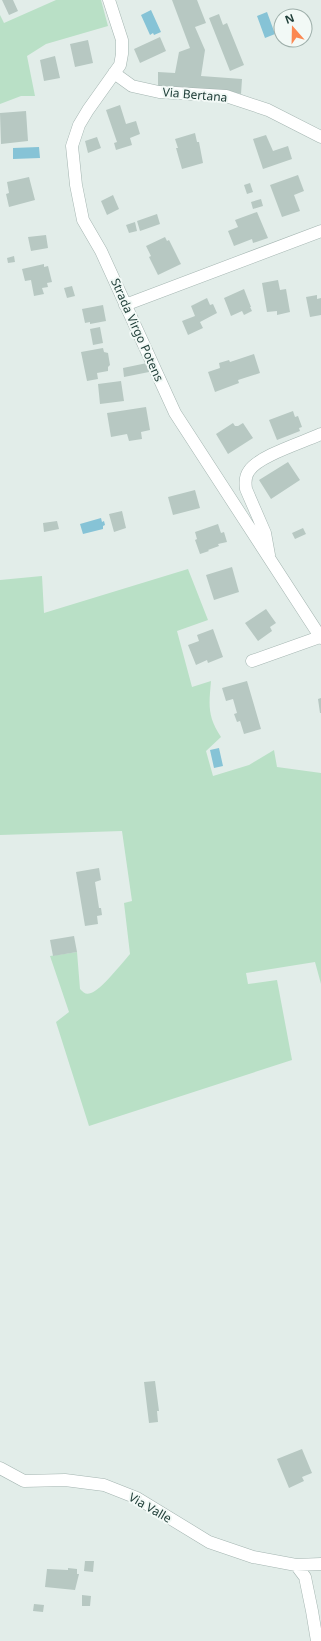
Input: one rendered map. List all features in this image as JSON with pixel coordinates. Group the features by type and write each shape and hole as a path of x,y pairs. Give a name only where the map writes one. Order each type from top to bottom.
{"street":[{"name":"Strada Virgo Potens","path":"109,0 122,40 120,65 79,125 72,146 76,185 84,220 101,251 175,413 320,637"},
{"name":"Via Bertana","path":"114,73 132,86 159,92 226,96 268,110 321,137"},
{"path":"125,305 321,231"},
{"path":"270,561 265,533 248,495 245,482 247,472 261,460 321,434"},
{"path":"252,661 320,637"},
{"name":"Via Valle","path":"0,1468 24,1480 65,1480 104,1485 137,1498 209,1542 253,1557 296,1564 321,1564"},
{"path":"296,1564 305,1577 317,1641"}],"green space":[{"path":"56,0 101,0 108,26 46,44 27,56 35,96 21,96 0,104 0,15 4,23"},
{"path":"188,569 208,620 177,631 192,687 211,681 211,716 216,730 221,737 206,751 213,776 249,765 274,750 277,767 321,773 321,984 315,962 246,973 248,984 277,980 292,1060 89,1126 56,1022 69,1012 50,956 77,952 80,989 84,993 88,994 100,987 130,954 124,903 132,901 122,831 0,835 0,580 42,576 44,613"}],"water":[{"path":"151,10 161,32 154,35 153,33 150,35 141,15"},
{"path":"267,12 273,28 273,35 265,38 257,16"},
{"path":"39,147 40,158 13,159 13,148"},
{"path":"101,518 105,525 103,526 103,529 83,534 80,524"},
{"path":"219,748 223,766 214,768 210,750"}],"building":[{"path":"2,0 13,0 18,11 9,15"},
{"path":"172,0 197,0 206,23 195,27 205,50 201,76 242,79 241,94 224,90 158,89 158,72 175,73 179,52 190,48"},
{"path":"219,14 223,25 227,23 244,65 230,71 209,18"},
{"path":"160,37 166,51 140,63 134,49"},
{"path":"88,40 93,63 75,67 70,44"},
{"path":"55,56 60,78 44,81 40,60"},
{"path":"120,105 126,124 136,121 140,134 130,138 132,145 116,150 114,143 117,142 106,110"},
{"path":"26,111 28,141 1,144 0,113"},
{"path":"195,133 197,142 199,142 203,163 182,169 175,139"},
{"path":"266,135 273,151 288,146 292,159 263,169 253,139"},
{"path":"97,137 101,148 88,153 85,141"},
{"path":"298,175 304,191 294,195 300,211 282,217 270,185"},
{"path":"29,177 35,200 9,207 6,194 9,193 7,182"},
{"path":"250,183 253,192 247,194 244,185"},
{"path":"113,195 119,209 107,215 101,201"},
{"path":"261,199 263,206 253,209 251,202"},
{"path":"257,212 268,238 253,243 252,239 234,246 228,231 238,227 235,220"},
{"path":"157,214 160,224 140,231 137,221"},
{"path":"135,222 137,231 129,233 126,225"},
{"path":"46,235 48,248 31,251 28,237"},
{"path":"165,237 167,241 169,240 181,264 158,275 149,257 151,256 146,246"},
{"path":"14,256 15,262 8,263 7,258"},
{"path":"44,264 44,267 48,266 52,282 47,283 48,287 42,288 44,294 34,296 31,280 25,281 22,269"},
{"path":"278,280 280,290 286,289 290,312 277,315 277,311 267,312 262,283"},
{"path":"72,286 75,296 67,298 64,288"},
{"path":"244,289 252,311 244,315 242,311 231,316 224,298"},
{"path":"317,295 317,299 321,298 321,315 310,317 306,297"},
{"path":"207,298 210,305 213,304 217,313 200,322 203,328 188,335 182,321 195,316 191,306"},
{"path":"103,305 106,321 90,324 90,322 85,323 82,309"},
{"path":"100,327 103,343 93,345 90,329"},
{"path":"103,348 104,352 108,353 110,365 108,367 108,371 97,373 98,379 87,381 81,352"},
{"path":"254,354 260,373 238,380 239,383 215,392 208,372 220,368 219,363 229,360 230,362"},
{"path":"147,363 149,372 124,377 123,368"},
{"path":"121,381 124,401 100,404 98,384"},
{"path":"146,407 150,430 141,432 142,439 129,441 127,434 111,437 107,413"},
{"path":"293,411 295,417 298,416 302,427 299,428 300,431 277,440 269,420"},
{"path":"233,423 235,426 238,426 243,423 253,438 228,454 216,434"},
{"path":"288,462 300,480 271,499 259,480"},
{"path":"195,490 200,508 173,515 168,497"},
{"path":"122,511 126,528 114,532 109,514"},
{"path":"57,521 59,529 44,532 43,523"},
{"path":"218,524 221,533 224,532 227,542 218,544 219,546 200,554 195,540 197,539 195,532"},
{"path":"303,528 306,534 295,539 292,533"},
{"path":"232,567 239,592 214,600 206,575"},
{"path":"266,609 276,623 270,627 272,631 258,641 245,623"},
{"path":"213,629 223,657 208,663 207,660 196,665 188,645 199,641 197,635"},
{"path":"247,681 261,729 244,734 240,721 237,722 234,714 237,713 233,699 226,701 222,688"},
{"path":"321,698 321,713 320,713 318,699"},
{"path":"99,868 101,880 95,882 99,908 101,908 102,915 97,916 98,924 85,926 76,872"},
{"path":"74,936 77,952 53,956 50,940"},
{"path":"155,1381 159,1411 157,1411 158,1422 149,1423 144,1382"},
{"path":"302,1449 312,1473 302,1477 304,1481 289,1488 277,1459"},
{"path":"85,1561 94,1561 93,1572 84,1571"},
{"path":"68,1568 77,1569 77,1574 79,1574 75,1590 45,1587 47,1569 68,1570"},
{"path":"82,1595 91,1596 90,1606 82,1606"},
{"path":"34,1604 44,1605 43,1612 33,1611"}]}
